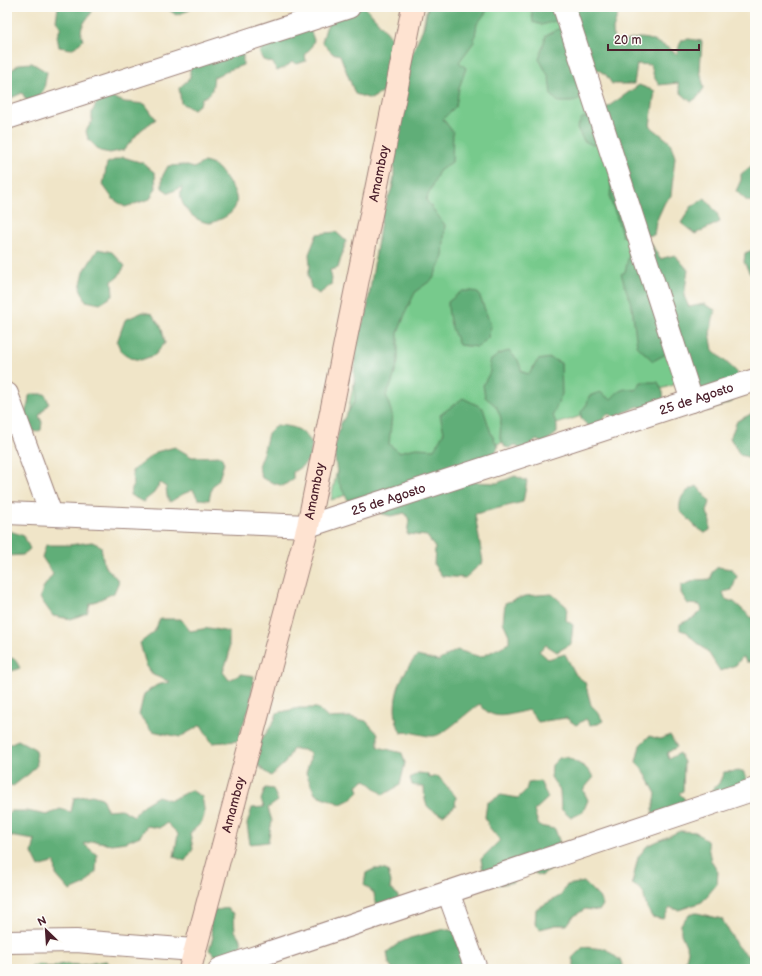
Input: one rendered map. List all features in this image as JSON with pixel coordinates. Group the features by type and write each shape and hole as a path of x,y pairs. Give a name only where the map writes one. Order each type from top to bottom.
{"street":[{"path":"7,118 349,7"},
{"name":"Amambay","path":"192,959 308,526 413,7"},
{"path":"564,7 692,401"},
{"name":"25 de Agosto","path":"7,513 308,526 755,380"},
{"path":"7,394 51,514"},
{"path":"220,969 755,789"},
{"path":"448,892 476,969"},
{"path":"7,942 76,941 192,959"}],"green space":[{"path":"58,7 91,7 92,12 85,22 81,32 83,40 71,49 59,47 57,36 61,27 56,21"},
{"path":"165,7 190,7 190,10 176,15"},
{"path":"337,7 365,7 395,43 396,54 394,76 384,83 383,92 371,99 355,94 340,55 332,53 322,42 326,28"},
{"path":"427,7 558,7 679,383 331,500"},
{"path":"428,7 490,7 477,24 474,42 459,62 466,68 459,88 456,106 443,119 453,132 452,162 439,171 426,200 445,225 443,257 433,279 416,291 398,333 398,362 392,383 386,395 392,414 389,444 399,452 416,448 434,449 444,432 440,415 463,398 483,408 491,433 498,447 487,475 469,482 497,483 515,476 527,481 523,502 475,514 483,562 465,578 442,576 434,565 435,548 427,536 407,534 409,520 405,513 391,516 375,512 348,501 338,481 334,450 341,423 355,401 354,374 356,337 366,316 382,214 394,183 391,100 424,26"},
{"path":"531,7 556,7 558,20 542,25 533,22"},
{"path":"563,7 608,7 618,14 613,29 614,45 632,39 643,38 659,43 677,54 681,40 689,39 702,41 700,70 704,88 698,97 691,102 680,92 678,83 659,85 654,77 651,65 637,64 634,84 612,84 606,75 594,67 586,96 572,102 558,102 551,95 549,77 539,59 546,35 563,27"},
{"path":"310,29 314,40 311,48 305,54 306,61 297,64 292,62 286,67 277,71 273,63 263,60 259,52 271,40"},
{"path":"243,52 243,65 214,77 211,92 209,95 202,98 200,104 194,109 181,103 179,88 190,78 190,67"},
{"path":"32,63 47,72 44,89 38,98 27,101 22,93 7,100 7,74 19,64"},
{"path":"639,85 655,91 650,126 670,142 675,157 671,196 665,202 656,222 654,235 630,237 622,236 610,199 611,178 605,137 593,145 584,141 577,128 582,118 599,113"},
{"path":"110,97 125,102 145,104 156,119 141,130 124,150 110,153 100,151 88,139 86,131 92,121 92,112 97,102"},
{"path":"123,157 143,163 155,173 156,188 150,199 125,207 113,199 103,185 107,163"},
{"path":"204,162 215,166 220,170 231,186 236,197 235,207 232,211 221,219 211,223 201,221 192,216 185,208 181,199 182,187 169,193 162,188 162,177 168,166 184,165 194,168"},
{"path":"755,163 755,202 747,201 736,191 741,180 741,174"},
{"path":"705,198 717,213 720,222 695,234 681,223 691,207"},
{"path":"336,232 346,241 338,268 330,270 332,279 331,285 319,294 311,288 308,275 310,266 309,254 317,234"},
{"path":"651,243 660,259 675,255 688,270 684,296 689,307 704,304 715,310 710,333 713,350 737,372 740,386 732,402 708,411 697,405 692,389 698,376 691,360 682,356 668,353 653,361 637,346 632,307 621,274 625,272 630,250"},
{"path":"98,249 112,252 125,266 118,277 112,281 113,296 100,304 86,301 80,288 84,271"},
{"path":"755,249 755,274 750,274 744,262 745,253"},
{"path":"462,291 473,291 479,294 491,326 488,338 478,347 459,345 451,324 448,302"},
{"path":"143,312 152,314 162,328 165,343 155,355 141,360 130,358 121,351 117,342 125,320"},
{"path":"509,351 518,360 522,372 529,374 538,360 550,358 561,363 562,394 553,415 557,426 557,433 543,444 537,440 521,450 515,445 510,448 505,447 500,437 501,418 496,406 485,397 483,385 490,372 490,361 499,354"},
{"path":"641,382 658,382 663,392 664,400 642,409 639,406 614,417 609,414 605,416 603,423 589,427 581,419 581,412 587,404 589,396 600,392 611,399 622,390 635,390"},
{"path":"32,394 45,394 49,403 39,416 42,422 41,430 36,432 26,428 25,413 29,396"},
{"path":"755,412 755,459 740,455 730,438 737,421"},
{"path":"276,425 293,427 301,431 312,443 310,454 306,463 293,472 293,479 283,486 262,478 258,466 268,433"},
{"path":"175,447 192,457 221,456 224,463 219,479 212,487 209,500 198,499 193,490 170,502 167,496 166,487 160,483 154,493 143,502 130,495 133,485 132,471 156,452"},
{"path":"697,486 710,502 707,512 710,520 710,530 705,533 696,527 680,511 680,502 685,493"},
{"path":"10,531 24,536 30,549 23,555 7,556 7,533"},
{"path":"92,542 101,546 104,565 119,581 114,593 90,604 87,613 71,619 53,616 40,598 43,588 53,574 42,557 46,545 69,545"},
{"path":"718,567 732,569 737,576 732,590 723,592 725,599 734,602 752,618 755,616 755,646 752,648 755,654 755,661 746,662 743,656 736,665 720,671 708,652 687,632 680,630 680,624 695,617 702,610 700,605 688,604 681,593 681,586 696,580 711,579 712,572"},
{"path":"552,594 567,607 566,620 573,625 571,644 557,652 546,645 539,651 548,659 565,654 576,675 585,682 591,705 598,712 603,721 598,724 590,725 586,719 576,725 566,718 538,722 529,710 502,716 490,714 480,704 439,735 430,736 409,732 401,733 395,713 397,693 405,673 417,656 438,661 457,650 481,657 509,643 509,635 503,622 505,603 525,596"},
{"path":"160,619 181,619 190,631 209,628 229,632 229,655 223,672 229,680 242,674 254,676 250,706 238,741 212,743 201,725 180,737 152,731 139,715 144,694 157,685 170,682 153,675 146,665 140,643 154,632"},
{"path":"7,657 15,659 20,668 7,673"},
{"path":"299,708 317,708 328,718 350,717 366,721 378,734 378,747 402,753 405,763 400,785 383,795 366,780 357,785 359,792 351,799 341,804 315,794 306,773 310,760 310,753 303,750 293,749 285,763 271,776 256,764 250,751 269,729 277,713"},
{"path":"670,735 677,747 667,753 669,759 679,753 684,762 683,791 679,793 684,798 686,807 652,814 656,794 645,773 636,762 640,745 649,736 660,739"},
{"path":"18,740 35,749 37,765 30,773 13,786 7,784 7,745"},
{"path":"567,757 585,767 594,777 583,790 588,800 583,812 571,818 561,809 560,791 551,777 552,765 559,758"},
{"path":"743,771 749,784 708,795 719,783 724,772"},
{"path":"418,773 428,774 429,778 438,776 456,797 455,806 443,815 429,808 425,798 424,787 412,785 410,778"},
{"path":"540,781 548,798 534,811 539,826 555,829 560,843 559,848 562,863 541,876 530,871 521,874 514,882 498,885 483,871 481,859 500,840 489,827 485,817 487,803 501,795 518,798 526,790 528,783"},
{"path":"265,788 273,789 278,801 268,808 272,821 268,842 250,844 247,824 252,808 264,807 261,800"},
{"path":"191,790 202,797 204,818 190,833 193,849 185,861 174,857 178,834 167,823 159,828 147,826 140,836 126,842 111,844 94,841 84,844 97,855 96,872 84,885 70,891 56,875 55,862 39,867 32,853 35,840 9,836 7,830 7,820 10,811 27,811 47,815 60,809 71,812 74,798 92,795 102,798 107,810 121,809 134,816 143,805 158,796 171,800"},
{"path":"680,831 696,832 707,841 711,861 718,872 717,884 702,902 679,910 670,908 663,919 652,917 646,906 643,892 632,884 638,857 647,846"},
{"path":"374,869 388,871 391,882 390,889 396,893 400,900 376,909 374,893 364,885 366,873"},
{"path":"584,882 599,897 603,905 599,911 585,909 573,917 567,925 556,925 540,929 535,924 536,909 560,896 567,885"},
{"path":"226,908 234,914 235,931 241,940 242,952 221,960 209,950 213,937 209,922 214,911"},
{"path":"697,913 722,919 737,946 750,958 753,964 749,969 684,969 688,950 681,934 681,924 689,914"},
{"path":"444,929 454,931 465,969 393,969 389,964 387,952 399,943 410,938"},
{"path":"583,947 606,949 621,961 623,969 575,969 572,958"},
{"path":"106,961 116,969 26,969 40,964 51,968 62,964 81,965"}]}
